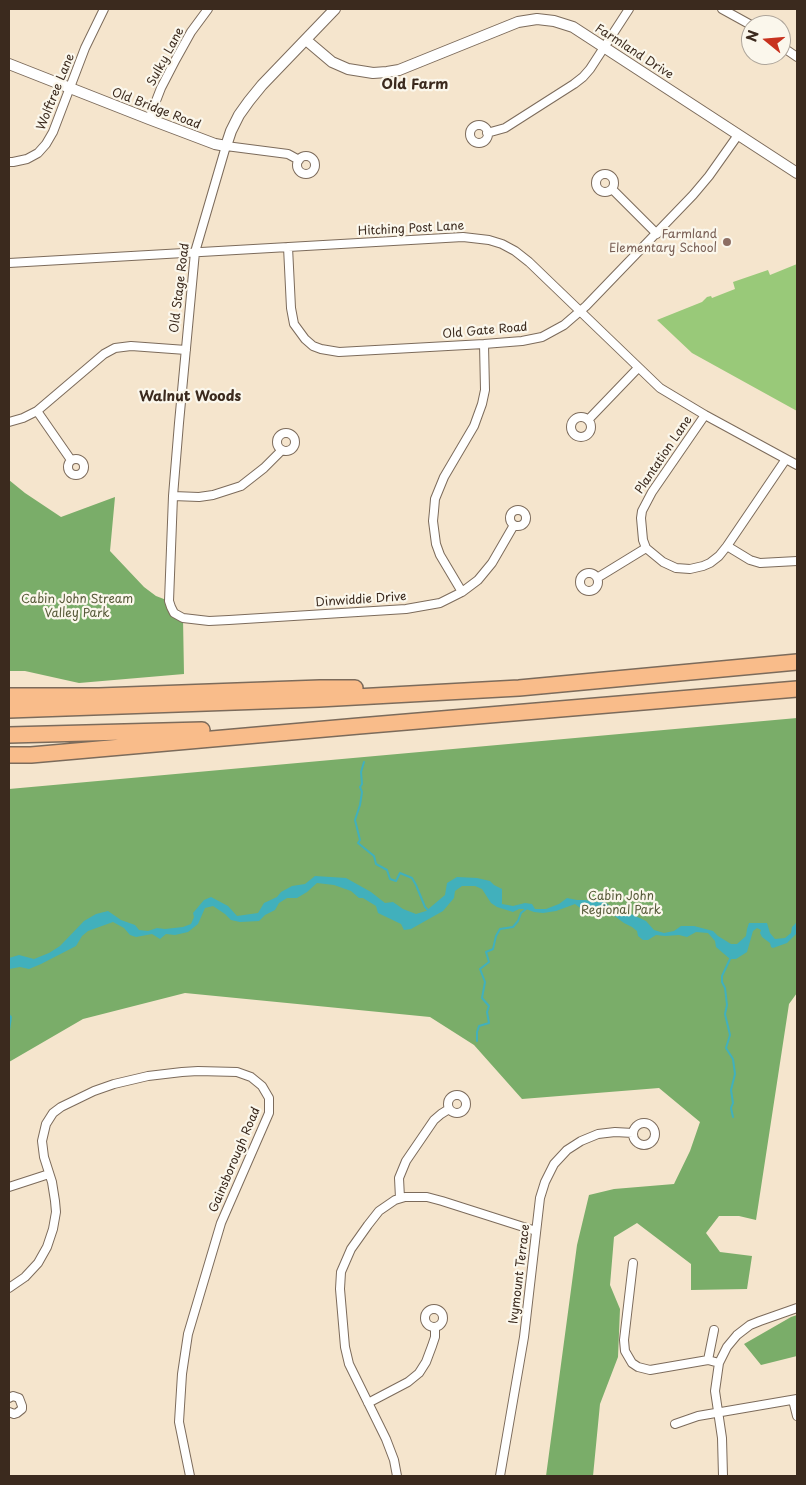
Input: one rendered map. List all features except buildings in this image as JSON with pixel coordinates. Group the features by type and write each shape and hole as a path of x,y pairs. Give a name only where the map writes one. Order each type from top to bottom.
{"highway":[{"path":"9,710 319,699 519,688 797,662"},
{"path":"9,696 99,696 320,688 519,688"},
{"path":"9,755 31,755 797,689"},
{"path":"9,736 358,726"}],"street":[{"name":"Wolftree Lane","path":"9,162 28,159 38,153 46,144 53,132 85,48 104,9"},
{"name":"Sulky Lane","path":"148,119 176,59 191,32 208,9"},
{"name":"Old Stage Road","path":"174,613 169,601 174,496 195,252 226,146 239,115 262,85 335,9"},
{"path":"488,133 505,128 574,84 590,69 629,9"},
{"path":"722,9 741,19"},
{"name":"Farmland Drive","path":"306,40 332,62 348,69 373,73 387,72 399,70 518,22 537,19 554,21 573,27 605,47 797,173"},
{"name":"Old Bridge Road","path":"9,64 69,89 215,144 288,154 299,160"},
{"name":"Old Gate Road","path":"288,247 294,324 301,336 313,346 339,352 484,344 522,341 542,337 564,325 581,312 657,234 709,176 738,135"},
{"path":"612,189 657,234"},
{"name":"Hitching Post Lane","path":"9,263 463,237 489,240 515,251 529,262 660,388 705,415 797,464"},
{"path":"462,592 440,555 434,532 433,516 436,499 444,477 474,426 481,409 485,390 484,344"},
{"path":"9,422 37,411 104,354 115,348 131,346 186,350"},
{"path":"588,420 638,368"},
{"path":"37,411 71,460"},
{"name":"Plantation Lane","path":"646,548 641,532 640,518 644,505 705,415"},
{"path":"174,496 200,497 234,488 252,479 282,450"},
{"path":"597,578 646,548 663,562 676,568 690,569 710,563 727,546 786,459"},
{"name":"Dinwiddie Drive","path":"174,613 183,618 229,620 424,607 440,603 470,587 485,573 514,525"},
{"path":"727,546 750,560 760,563 797,561"},
{"name":"Gainsborough Road","path":"9,1288 32,1270 43,1255 53,1229 56,1212 54,1190 44,1157 42,1141 44,1128 53,1113 70,1102 114,1084 165,1073 229,1072 251,1077 262,1086 269,1098 268,1118 228,1203 189,1325 182,1374 179,1422 190,1476"},
{"path":"400,1198 399,1178 406,1161 434,1120 449,1110"},
{"name":"Ivymount Terrace","path":"500,1476 524,1337 540,1198 545,1182 554,1164 567,1150 581,1141 598,1134 615,1132 633,1133"},
{"path":"9,1187 49,1174"},
{"path":"397,1476 394,1460 386,1439 348,1358 340,1301 340,1281 347,1256 368,1225 384,1206 400,1198 410,1196 427,1197 536,1231"},
{"path":"633,1263 624,1340 625,1351 632,1362 638,1367 650,1370 708,1360 719,1363"},
{"path":"724,1476 722,1438 715,1390 719,1363 727,1347 737,1335 750,1325 797,1308"},
{"path":"368,1403 408,1382 419,1373 426,1362 432,1346 435,1328"},
{"path":"708,1360 714,1330"},
{"path":"9,1398 13,1396 19,1398 22,1406 17,1413 9,1412"},
{"path":"675,1424 698,1416 795,1400 797,1416"}],"green space":[{"path":"797,264 797,411 692,353 657,320 702,302 707,297 711,296 712,298 735,289 733,282 768,270 770,275"},
{"name":"Cabin John Stream Valley Park","path":"9,480 61,517 115,497 110,551 144,587 156,596 169,601 183,618 184,674 79,683 25,671 9,671"},
{"name":"Cabin John Regional Park","path":"797,718 797,993 789,1004 756,1220 739,1216 719,1216 706,1233 720,1252 752,1256 747,1289 691,1290 691,1264 637,1223 614,1237 610,1285 620,1309 618,1357 600,1404 593,1476 546,1476 577,1245 589,1195 614,1189 674,1184 690,1151 700,1122 659,1088 522,1099 474,1045 430,1017 185,993 83,1019 9,1062 9,789"},
{"path":"797,1315 797,1356 761,1365 744,1344"}],"water":[{"path":"315,876 346,878 371,892 385,903 393,902 403,909 416,914 426,911 445,895 447,883 457,877 490,881 502,889 502,904 513,906 525,903 532,904 535,909 546,909 559,904 567,898 605,902 615,910 629,913 646,921 654,930 664,933 674,931 681,926 694,926 713,931 731,944 737,944 746,936 749,923 767,923 770,933 775,939 785,938 791,933 792,927 797,922 797,933 787,943 773,948 762,937 761,930 757,928 753,931 747,952 736,959 730,959 716,947 715,941 708,933 696,932 687,937 656,935 648,940 643,940 632,927 613,915 599,910 591,912 583,910 575,904 556,911 543,913 526,909 519,909 513,912 491,903 482,889 475,886 462,886 455,891 454,898 443,911 411,929 404,930 401,924 378,913 376,906 363,898 359,898 351,891 334,885 317,883 297,898 287,898 279,903 275,910 265,915 259,921 240,922 231,920 213,906 205,908 198,924 188,932 175,935 166,934 160,939 152,934 136,937 130,935 124,928 113,922 88,931 82,936 76,946 41,964 29,969 20,967 9,969 9,958 19,955 34,959 49,953 60,946 84,921 96,914 108,911 121,920 135,925 139,930 148,931 157,928 183,927 191,924 194,917 193,913 204,900 211,897 228,906 237,916 258,913 264,903 277,897 281,892 292,886 305,884"}],"waterway":[{"path":"364,762 361,772 362,784 360,787 362,792 360,805 355,820 360,840 358,843 374,856 376,864 387,870 390,879 396,881 400,873 412,878 428,910"},
{"path":"477,1041 479,1026 489,1023 487,1012 489,1006 482,998 485,982 480,969 489,962 486,952 493,949 500,929 513,927 521,913 526,909"},
{"path":"730,959 722,976 722,982 725,988 727,1005 725,1014 730,1035 726,1048 733,1059 735,1074 731,1090 733,1117"},
{"path":"9,1015 11,1017 9,1030"}],"place":[{"name":"Farmland Elementary School","path":"727,242"}],"district":[{"name":"Old Farm","path":"415,85"},
{"name":"Walnut Woods","path":"190,397"}]}
